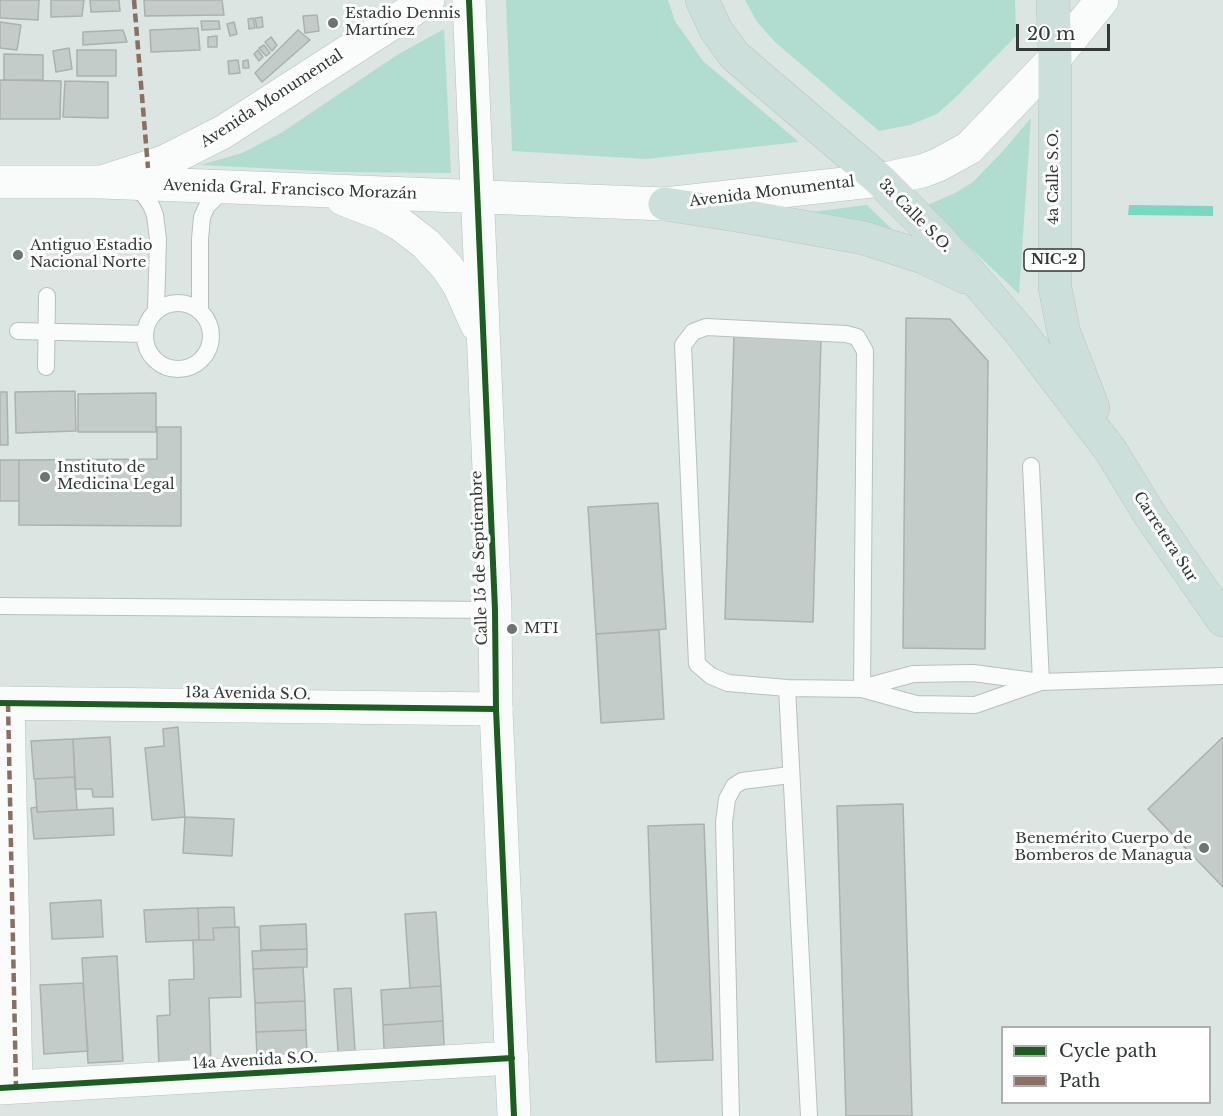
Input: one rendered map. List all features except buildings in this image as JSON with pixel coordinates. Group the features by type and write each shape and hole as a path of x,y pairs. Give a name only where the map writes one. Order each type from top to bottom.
{"highway":[{"name":"3a Calle S.O.","path":"702,0 716,30 735,56 880,180 940,240 1021,333 1111,452"},
{"name":"4a Calle S.O.","path":"1053,0 1055,288 1064,333 1111,452"},
{"path":"665,204 864,238 922,257 980,285"},
{"name":"Carretera Sur","path":"1111,452 1162,533 1223,620"}],"street":[{"name":"Avenida Monumental","path":"0,182 115,183 194,148 223,132 428,0"},
{"name":"Calle 15 de Septiembre","path":"469,0 514,1116"},
{"name":"Avenida Monumental","path":"478,197 665,204 880,180 922,171 969,148 1055,58 1102,0"},
{"name":"Avenida Gral. Francisco Morazán","path":"115,183 478,197"},
{"path":"310,190 372,210 413,233 426,244 447,267 459,285 484,339"},
{"path":"4,703 8,1088"},
{"name":"13a Avenida S.O.","path":"4,703 496,709"},
{"name":"14a Avenida S.O.","path":"8,1088 512,1058"}],"lane":[{"path":"115,183 144,195 155,215 158,239 156,310"},
{"path":"200,310 202,217 207,206 227,186"},
{"path":"46,367 47,296"},
{"path":"176,302 186,303 200,310 212,334 205,356 186,369 163,366 154,359 147,349 145,334 149,318 156,310 165,304 176,302"},
{"path":"862,689 865,351 857,337 846,334 705,327 693,332 683,345 697,664 711,676 728,683 787,688 862,689 916,704 975,705 1041,682"},
{"path":"18,331 145,334"},
{"path":"1031,466 1041,682"},
{"path":"0,606 495,610"},
{"path":"862,689 913,674 973,673 1041,682 1223,676"},
{"path":"787,688 809,1116"},
{"path":"731,1116 724,822 727,799 734,786 742,781 790,776"}],"shaded area":[{"path":"506,0 668,0 675,21 703,61 799,142 646,159 512,151"},
{"path":"745,0 1015,0 1016,36 937,114 910,125 879,131 775,42 757,22"},
{"path":"444,29 451,173 339,172 200,165 242,153 281,133 397,55"},
{"path":"1031,118 1019,294 926,206 973,182"},
{"path":"867,205 910,247 796,214"},
{"path":"1129,205 1213,206 1213,216 1128,215"}],"marked path":[{"path":"134,0 148,168"},
{"path":"8,703 16,1087"}],"cycle path":[{"path":"469,0 514,1116"},
{"path":"0,703 496,709"},
{"path":"0,1088 512,1058"}],"place":[{"name":"Estadio Dennis Martínez","path":"333,23"},
{"name":"Antiguo Estadio Nacional Norte","path":"18,255"},
{"name":"Instituto de Medicina Legal","path":"45,477"},
{"name":"MTI","path":"512,629"},
{"name":"Benemérito Cuerpo de Bomberos de Managua","path":"1204,848"}]}
